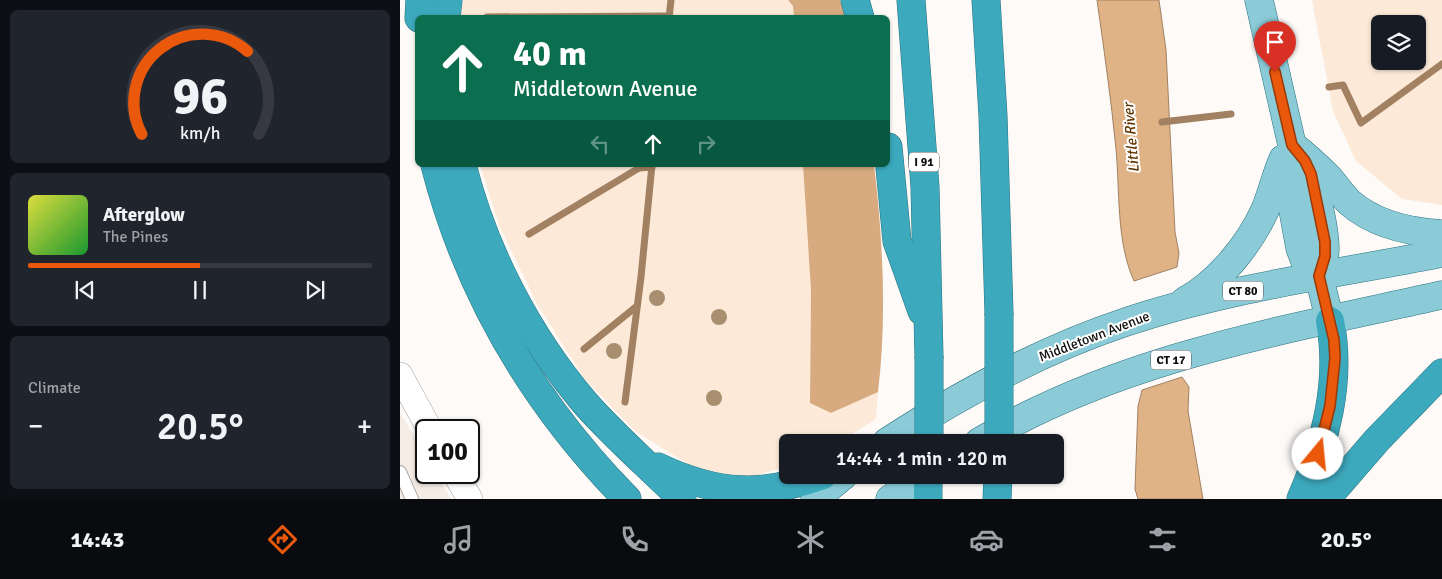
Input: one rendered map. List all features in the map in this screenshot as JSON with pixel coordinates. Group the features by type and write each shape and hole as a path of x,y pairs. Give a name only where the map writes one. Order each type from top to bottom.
{"highway":[{"path":"419,15 420,0"},
{"path":"446,15 448,0"},
{"path":"855,0 859,15"},
{"name":"I 91","path":"911,0 925,187 929,434"},
{"path":"986,0 994,116 999,313 999,434"},
{"path":"436,167 461,248 506,342 556,418 627,499"},
{"path":"463,167 486,236 527,320 572,386 630,450 682,499"},
{"path":"890,167 897,241 909,279 928,323"},
{"path":"1301,499 1318,454 1330,406 1335,358 1330,321"},
{"path":"1326,499 1383,434 1442,373"},
{"path":"630,450 658,467 688,480 726,490 753,491 780,488 793,484"},
{"path":"927,484 928,499"},
{"path":"997,499 998,484"}],"main road":[{"path":"1259,0 1292,145 1286,171 1300,248 1306,261 1319,276 1330,321 1442,296"},
{"path":"1292,145 1320,169 1350,202 1362,211 1392,226 1416,232 1442,234"},
{"path":"1168,309 1188,299 1207,286 1244,245 1264,211 1280,165 1292,145"},
{"name":"CT 80","path":"1319,276 1442,253"},
{"name":"Middletown Avenue","path":"900,434 955,401 1030,360 1101,330 1168,309 1319,276"},
{"name":"CT 17","path":"995,434 1056,403 1130,374 1202,350 1330,321"},
{"path":"814,499 833,484"},
{"path":"890,499 913,484"}],"street":[{"path":"400,375 424,419"},
{"path":"461,484 470,499"}],"lane":[{"path":"400,472 412,499"}],"shaded area":[{"path":"463,0 788,0 793,6 794,15 460,15"},
{"path":"788,0 840,0 844,15 794,15 793,6"},
{"path":"1312,0 1442,0 1442,205 1402,199 1356,161 1333,111"},
{"path":"481,167 803,167 811,291 810,403 831,413 878,392 876,419 852,434 779,434 779,468 748,478 694,468 635,431 584,378 537,304 499,225"},
{"path":"803,167 874,167 883,279 881,364 878,392 831,413 810,403 811,291"},
{"path":"400,413 415,437 415,484 442,484 451,499 400,499"}],"water":[{"name":"Little River","path":"1097,0 1159,0 1166,50 1175,232 1179,253 1177,267 1134,281 1128,266 1121,233 1114,130"},
{"path":"1182,377 1189,387 1188,411 1203,499 1138,499 1135,489 1138,406 1142,390"}],"waterway":[{"path":"669,15 671,0"},
{"path":"1329,87 1343,85 1361,123 1442,64"},
{"path":"1162,122 1231,114"},
{"path":"529,234 639,168 652,167"},
{"path":"625,402 641,277 652,167"},
{"path":"584,349 637,306"}],"route":[{"path":"1275,72 1292,145 1309,167 1325,242 1324,264 1319,276 1334,340 1335,358 1330,406 1318,454"}]}
